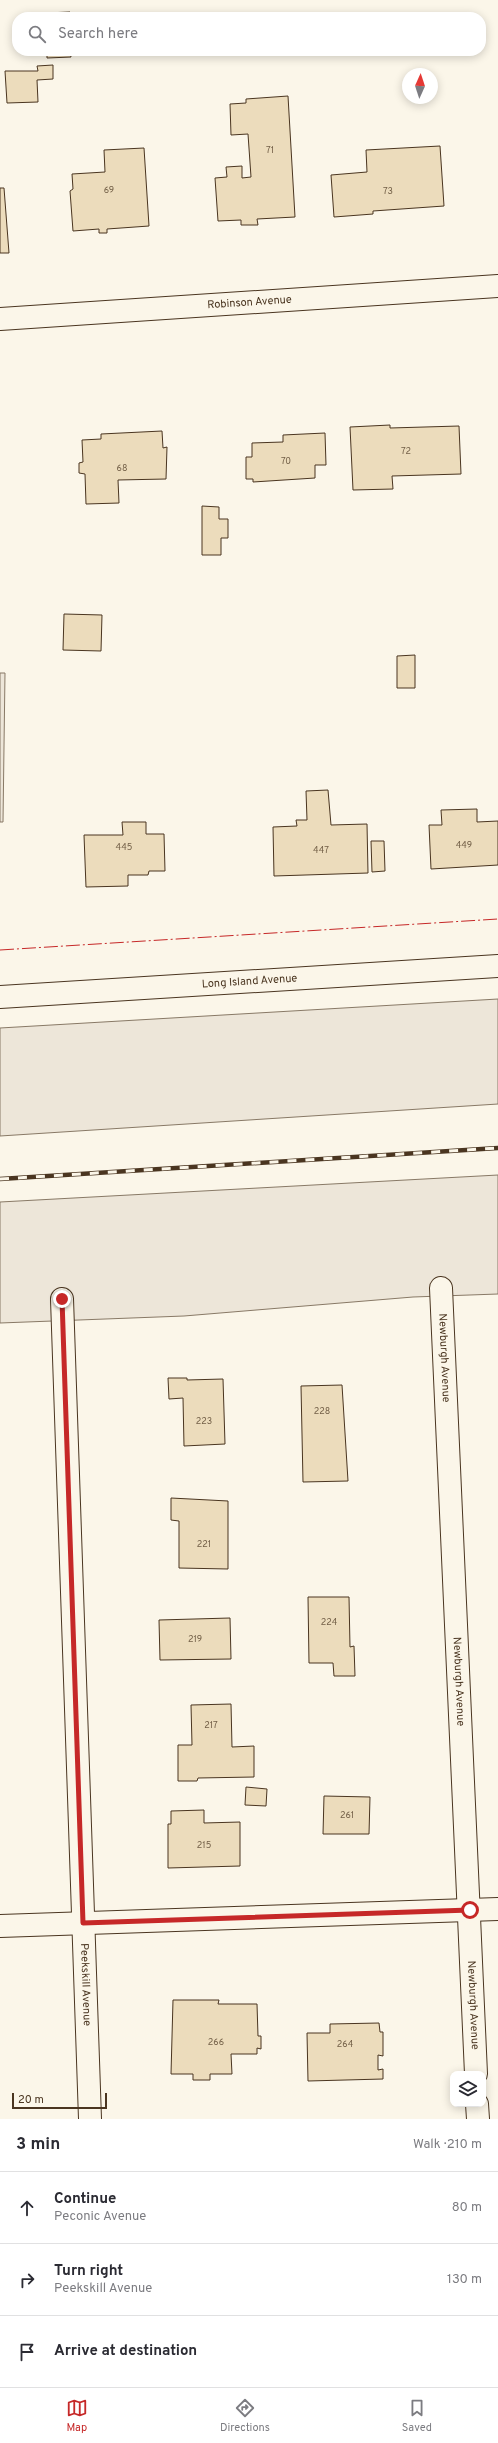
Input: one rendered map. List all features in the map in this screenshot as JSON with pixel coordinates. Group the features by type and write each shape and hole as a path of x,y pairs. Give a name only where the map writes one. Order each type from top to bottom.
{"street":[{"name":"Robinson Avenue","path":"0,319 498,286"},
{"name":"Long Island Avenue","path":"0,997 498,966"},
{"name":"Newburgh Avenue","path":"441,1288 470,1910 476,2071"},
{"name":"Peekskill Avenue","path":"62,1299 90,2119"},
{"path":"0,1926 498,1909"},
{"path":"477,2107 478,2119"}],"shaded area":[{"path":"0,673 5,673 3,822 0,822"},
{"path":"498,999 498,1104 0,1136 0,1028"},
{"path":"498,1175 498,1294 413,1297 184,1316 0,1323 0,1202"}],"building":[{"path":"47,56 71,57 47,58"},
{"path":"53,65 53,79 37,80 38,102 7,103 5,71 38,71 37,66"},
{"path":"288,96 295,217 257,219 258,225 241,225 241,220 218,221 215,178 227,177 226,167 242,166 242,178 251,177 248,134 231,135 230,104 246,103 246,99"},
{"path":"440,146 444,206 373,211 373,214 334,217 331,175 367,172 366,150"},
{"path":"144,148 149,226 107,229 107,233 99,233 99,229 73,231 70,191 73,189 72,174 105,172 104,150"},
{"path":"0,188 4,188 9,253 0,253"},
{"path":"390,425 390,428 459,426 461,474 392,476 393,489 353,490 350,427"},
{"path":"162,431 163,448 167,447 166,479 118,480 119,503 86,504 85,474 79,473 79,463 83,462 82,440 101,439 101,434"},
{"path":"325,433 326,465 315,465 315,478 253,482 253,479 246,479 246,457 252,457 252,443 283,442 283,435"},
{"path":"202,506 219,507 219,519 228,519 228,538 221,538 221,555 202,555"},
{"path":"64,614 102,615 101,651 63,650"},
{"path":"415,655 415,688 397,688 397,656"},
{"path":"328,790 331,825 367,824 368,873 274,876 273,827 297,826 296,820 307,820 306,791"},
{"path":"477,809 477,822 498,821 498,865 431,869 429,825 442,825 441,810"},
{"path":"122,822 146,822 146,834 164,834 165,871 149,871 148,875 128,875 128,886 86,887 84,835 123,835"},
{"path":"371,841 384,841 385,871 372,872"},
{"path":"168,1378 187,1378 187,1380 223,1379 225,1444 184,1446 183,1398 169,1399"},
{"path":"342,1385 348,1481 303,1482 301,1386"},
{"path":"171,1498 228,1501 228,1569 179,1568 179,1521 171,1520"},
{"path":"308,1597 349,1597 350,1647 354,1646 355,1676 334,1676 333,1663 309,1663"},
{"path":"230,1618 231,1659 160,1660 159,1620"},
{"path":"231,1704 232,1747 254,1746 254,1777 198,1778 197,1781 178,1781 178,1745 192,1745 191,1705"},
{"path":"246,1787 267,1789 266,1806 245,1805"},
{"path":"324,1796 370,1797 369,1834 323,1834"},
{"path":"204,1810 204,1823 240,1822 240,1866 168,1868 168,1824 171,1824 171,1811"},
{"path":"173,2000 219,2000 218,2004 257,2004 258,2036 261,2036 261,2049 257,2048 257,2054 231,2054 232,2074 210,2074 210,2080 193,2080 193,2074 171,2074"},
{"path":"379,2023 380,2032 383,2032 383,2056 378,2055 378,2070 383,2069 383,2079 308,2081 307,2033 330,2033 330,2024"}],"railway":[{"path":"0,1179 498,1148"}],"power":[{"path":"0,950 498,919"}],"route":[{"path":"62,1299 83,1923 470,1910"}]}
